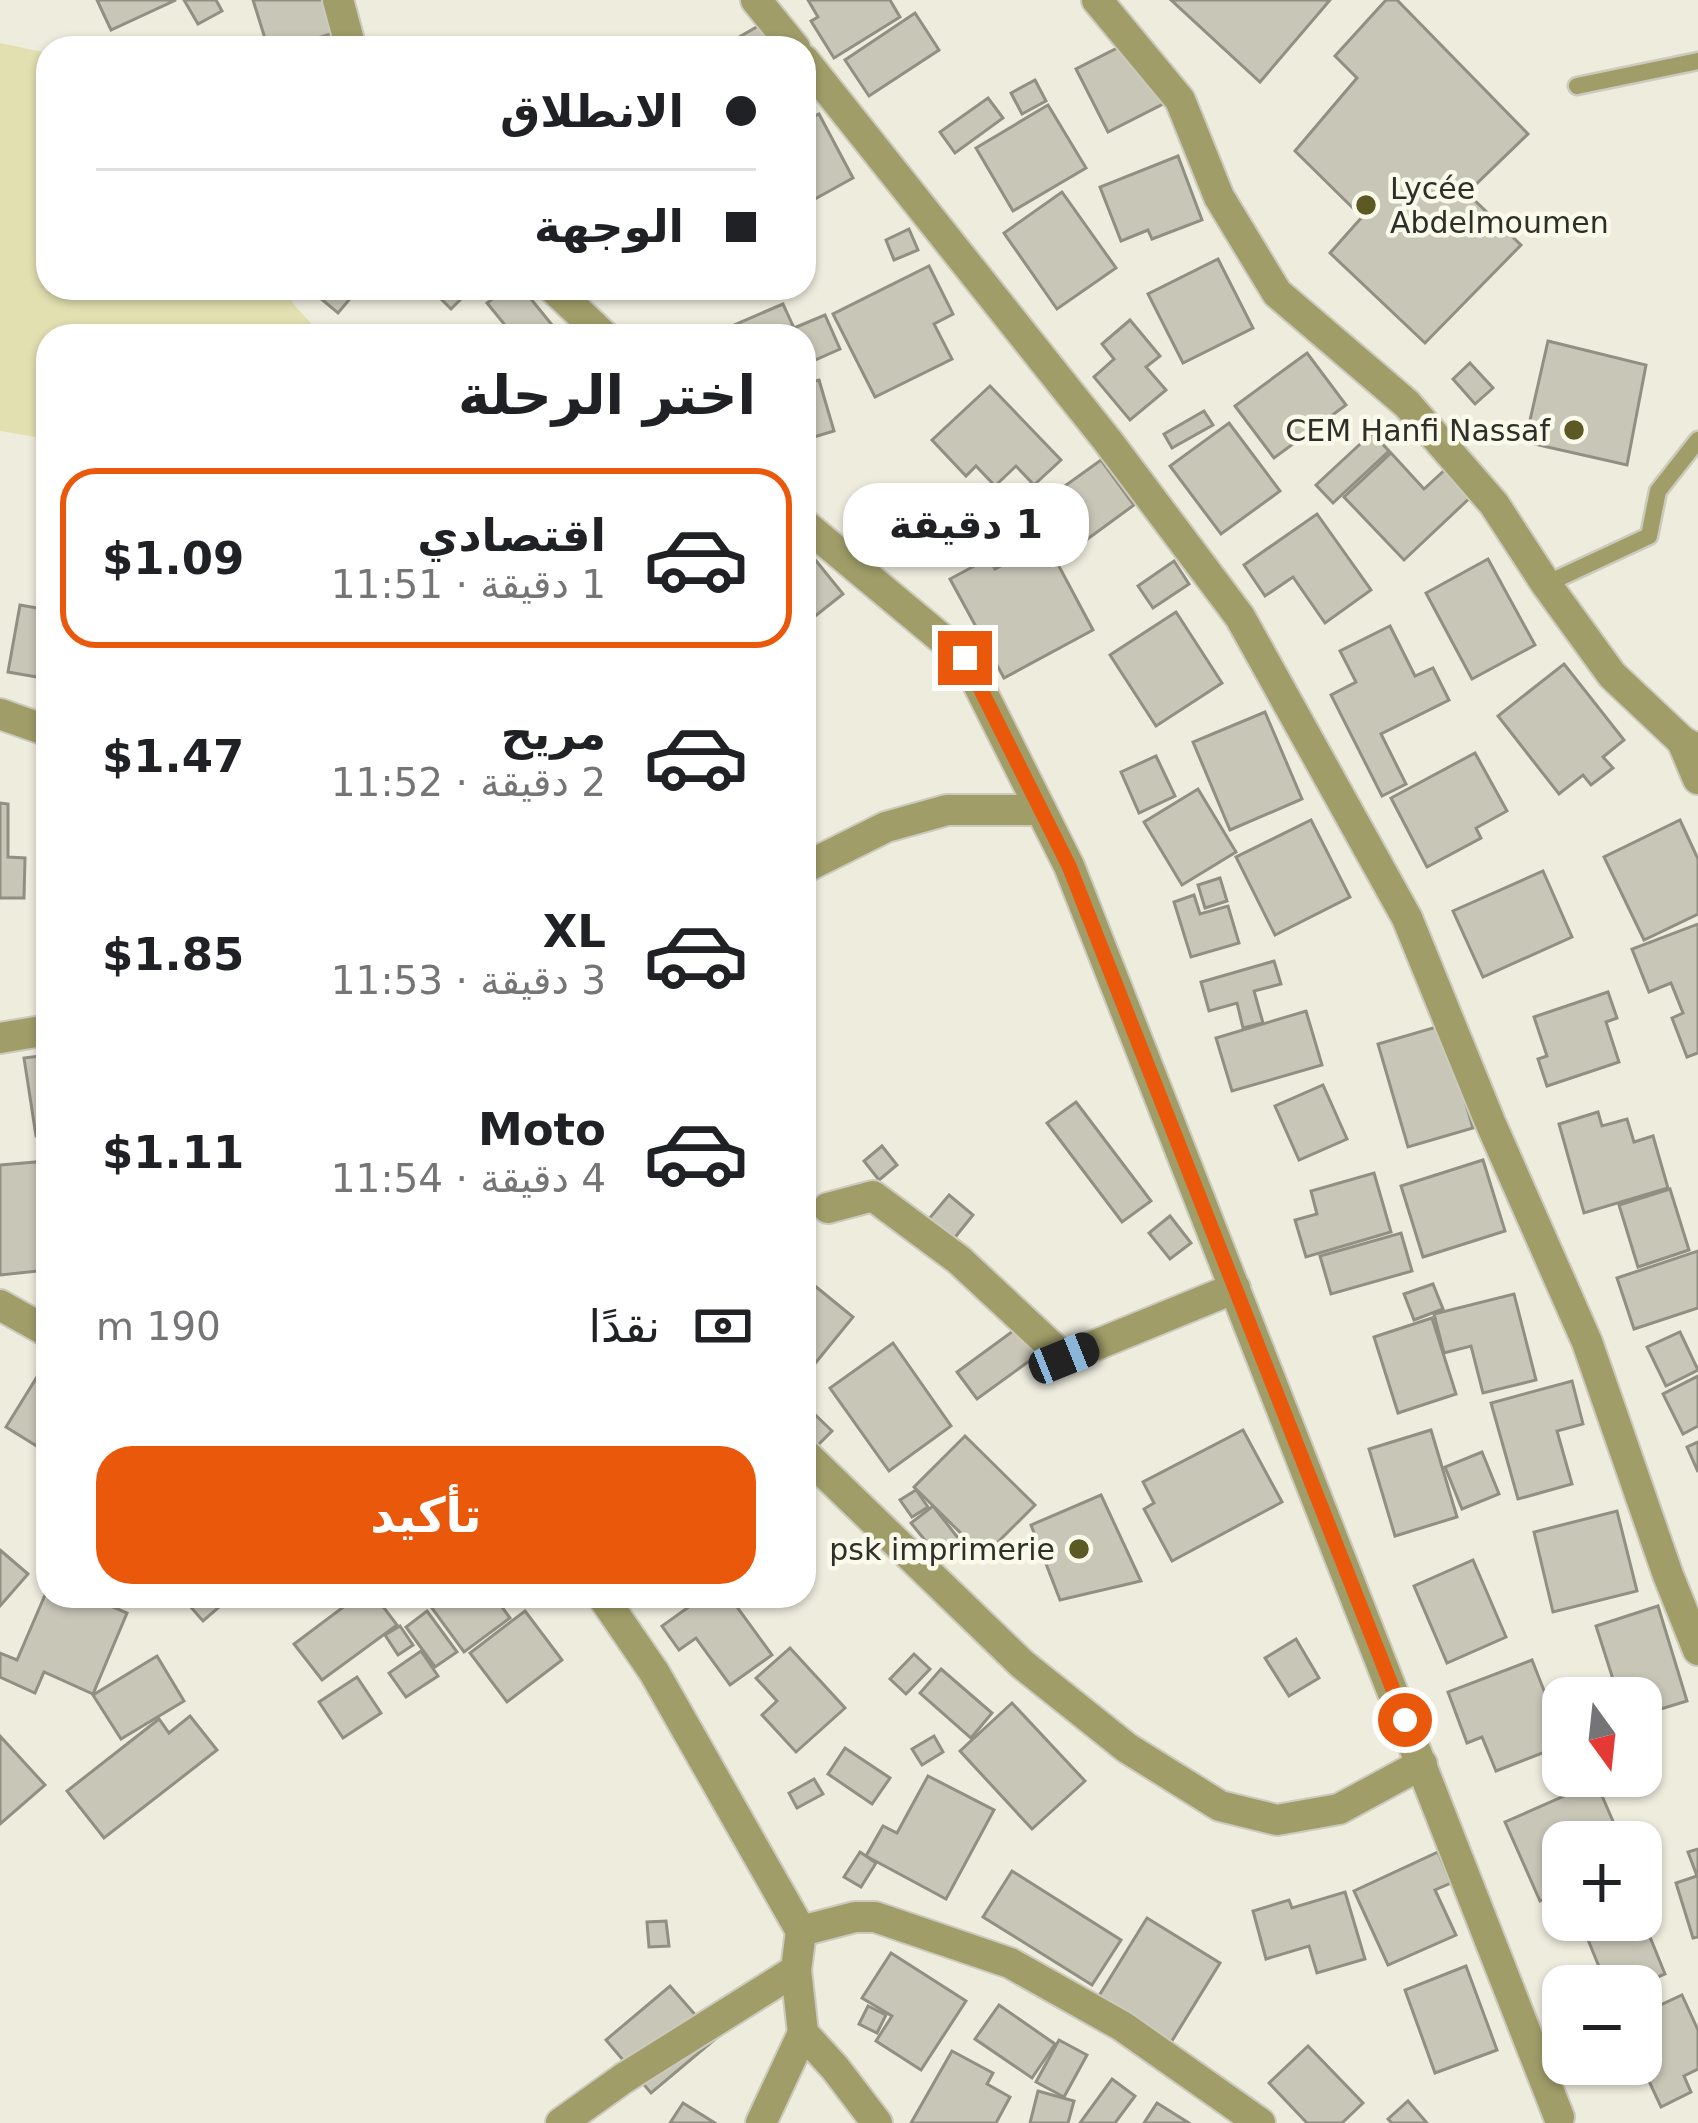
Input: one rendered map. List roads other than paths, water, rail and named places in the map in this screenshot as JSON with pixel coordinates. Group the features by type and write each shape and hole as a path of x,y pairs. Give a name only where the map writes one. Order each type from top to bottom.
{"street":[{"path":"338,0 348,36"},
{"path":"756,0 785,36"},
{"path":"1097,0 1180,100 1219,197 1277,293 1407,404 1494,504 1612,675 1690,746 1698,778"},
{"path":"816,75 1107,440 1240,617 1407,918 1586,1342 1698,1650"},
{"path":"566,300 591,324"},
{"path":"816,534 965,658 1069,866 1559,2116"},
{"path":"0,714 36,727"},
{"path":"816,862 886,827 947,810 1041,810"},
{"path":"0,1038 36,1032"},
{"path":"828,1208 872,1196 959,1260 1064,1358 1235,1288"},
{"path":"0,1305 36,1325"},
{"path":"816,1465 1022,1664 1127,1748 1220,1806 1277,1820 1339,1809 1422,1764"},
{"path":"610,1608 654,1672 801,1931 796,1970 803,2032 760,2123"},
{"path":"801,1931 854,1917 875,1917 1010,1963 1122,2026 1260,2123"},
{"path":"561,2123 796,1970"},
{"path":"803,2032 877,2123"}],"lane":[{"path":"1577,86 1698,61"},
{"path":"1546,584 1649,536 1658,491 1698,440"}],"place":[{"name":"Lycée Abdelmoumen","path":"1366,205"},
{"name":"CEM Hanfi Nassaf","path":"1574,430"},
{"name":"psk imprimerie","path":"1079,1549"}]}
